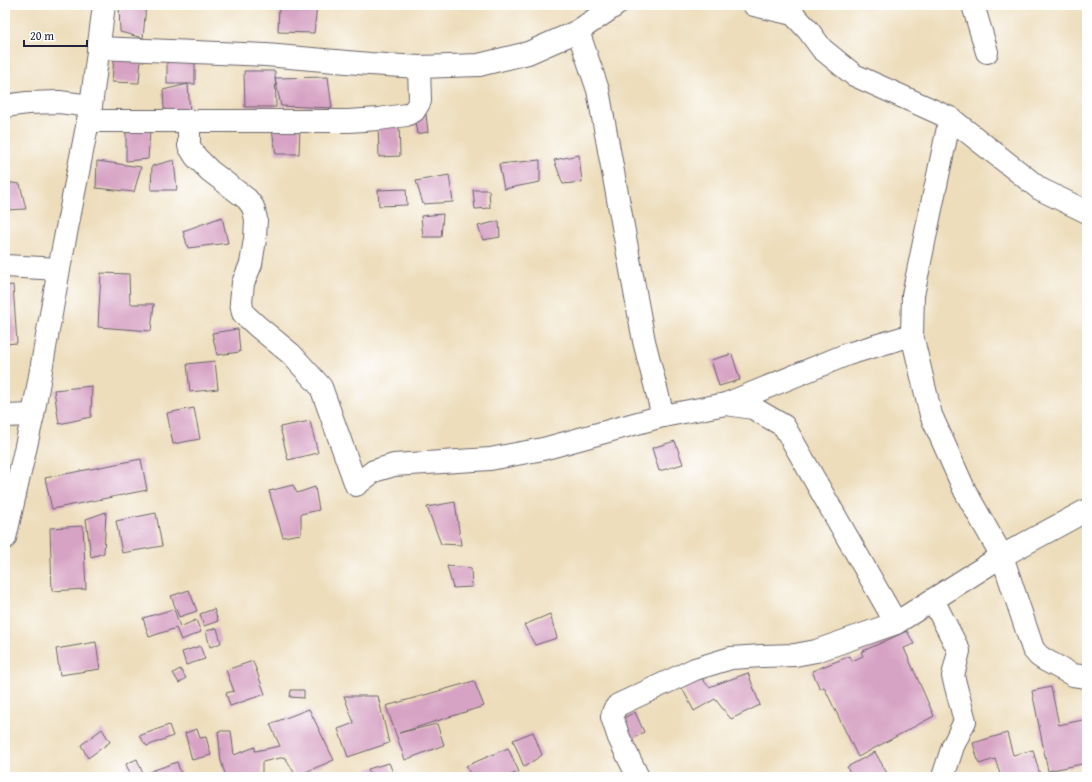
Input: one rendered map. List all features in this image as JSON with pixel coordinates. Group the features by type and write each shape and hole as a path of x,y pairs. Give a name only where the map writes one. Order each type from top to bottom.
{"street":[{"path":"5,538 33,415 89,113 104,5"},
{"path":"98,48 266,54 419,68 479,65 528,53 578,31 616,5"},
{"path":"754,5 793,14 808,30 822,49 854,75 950,118 1040,189 1087,212"},
{"path":"973,5 987,52"},
{"path":"578,31 598,90 644,341 663,416"},
{"path":"5,106 27,103 59,102 89,113 189,121 348,121 379,119 406,115 414,111 420,101 419,68"},
{"path":"950,118 913,295 912,335 931,415 965,491 1002,556 1033,649 1045,660 1073,675 1087,677"},
{"path":"189,121 189,146 196,158 210,171 247,199 253,207 256,219 255,239 251,264 243,283 241,302 244,313 257,326 291,354 321,387 356,485 374,471 394,465 490,460 542,449 663,416 726,404 848,354 912,335"},
{"path":"5,266 59,269"},
{"path":"726,404 753,408 784,426 896,623"},
{"path":"5,416 33,415"},
{"path":"638,777 619,738 612,717 614,710 618,705 695,669 730,658 795,655 816,651 896,623 1002,556 1087,510"},
{"path":"933,600 959,651 953,676 965,722 953,746 943,777"}],"building":[{"path":"119,5 146,5 143,38 120,32"},
{"path":"279,5 317,5 314,33 278,32"},
{"path":"114,57 141,58 139,83 112,82"},
{"path":"167,58 195,58 195,84 167,84"},
{"path":"244,71 275,71 276,107 245,107"},
{"path":"328,77 332,108 281,106 275,78"},
{"path":"188,84 190,113 164,109 163,90"},
{"path":"426,114 428,132 417,134 414,115"},
{"path":"399,122 400,156 379,157 378,124"},
{"path":"300,128 299,154 276,154 272,130"},
{"path":"150,130 148,159 126,161 126,132"},
{"path":"579,155 582,182 563,184 554,160"},
{"path":"174,160 177,190 151,190 152,166"},
{"path":"540,160 540,182 504,189 499,164"},
{"path":"97,161 141,167 134,192 96,188"},
{"path":"449,175 453,202 423,204 416,181"},
{"path":"5,182 20,184 26,209 5,210"},
{"path":"406,189 407,205 379,206 378,190"},
{"path":"473,190 489,190 490,208 475,209"},
{"path":"443,214 441,237 423,237 421,216"},
{"path":"222,217 228,243 188,248 183,231"},
{"path":"499,221 500,237 483,240 478,226"},
{"path":"101,273 129,274 130,304 154,304 151,331 98,327"},
{"path":"13,285 17,343 5,344 5,286"},
{"path":"238,329 240,352 217,355 212,333"},
{"path":"732,354 740,380 719,386 711,360"},
{"path":"215,361 218,389 190,392 187,364"},
{"path":"92,386 91,417 59,424 54,390"},
{"path":"194,408 200,439 173,444 167,413"},
{"path":"310,421 318,453 288,460 280,427"},
{"path":"675,441 683,464 659,471 652,448"},
{"path":"141,459 147,490 52,509 45,478"},
{"path":"293,485 297,493 315,487 319,510 301,514 301,534 283,537 269,491"},
{"path":"455,502 461,545 441,544 427,507"},
{"path":"106,512 104,553 91,557 86,519"},
{"path":"156,513 162,546 122,553 116,521"},
{"path":"83,526 86,589 52,591 50,528"},
{"path":"447,566 471,568 472,587 453,588"},
{"path":"189,590 197,611 179,617 171,596"},
{"path":"174,609 180,627 196,620 201,632 181,640 176,628 149,637 143,618"},
{"path":"214,609 218,621 204,626 200,614"},
{"path":"550,614 557,638 535,645 524,625"},
{"path":"217,628 221,643 210,647 206,631"},
{"path":"907,631 914,644 904,648 934,716 858,757 824,687 820,689 812,671 850,656 852,661 863,656 861,652"},
{"path":"96,642 100,669 60,675 56,649"},
{"path":"200,646 205,659 186,665 182,652"},
{"path":"253,661 265,694 230,706 226,693 234,691 226,670"},
{"path":"180,669 186,678 179,683 173,673"},
{"path":"748,673 760,705 731,719 715,699 694,711 681,686 699,675 709,687"},
{"path":"474,681 484,706 399,733 437,724 444,745 405,760 386,706"},
{"path":"1051,687 1059,725 1087,719 1087,763 1048,771 1032,691"},
{"path":"291,690 304,690 304,698 290,697"},
{"path":"344,696 378,696 389,743 348,757 338,729 354,723"},
{"path":"309,709 334,760 296,776 285,757 262,762 262,777 226,777 221,761 218,731 231,731 234,755 255,747 255,751 280,746 270,724"},
{"path":"635,712 644,732 631,740 622,719"},
{"path":"169,725 173,736 147,746 139,736"},
{"path":"102,729 110,742 88,758 81,745"},
{"path":"197,729 200,738 206,737 211,755 192,760 185,733"},
{"path":"533,732 542,755 524,767 513,740"},
{"path":"1007,733 1013,755 1033,750 1040,775 1032,777 1001,777 995,759 979,764 973,743"},
{"path":"508,748 519,772 505,777 472,777 466,766"},
{"path":"875,752 889,777 852,777 847,767"},
{"path":"137,759 143,774 177,762 182,777 131,777 126,764"},
{"path":"389,763 395,777 371,777 368,769"}]}
